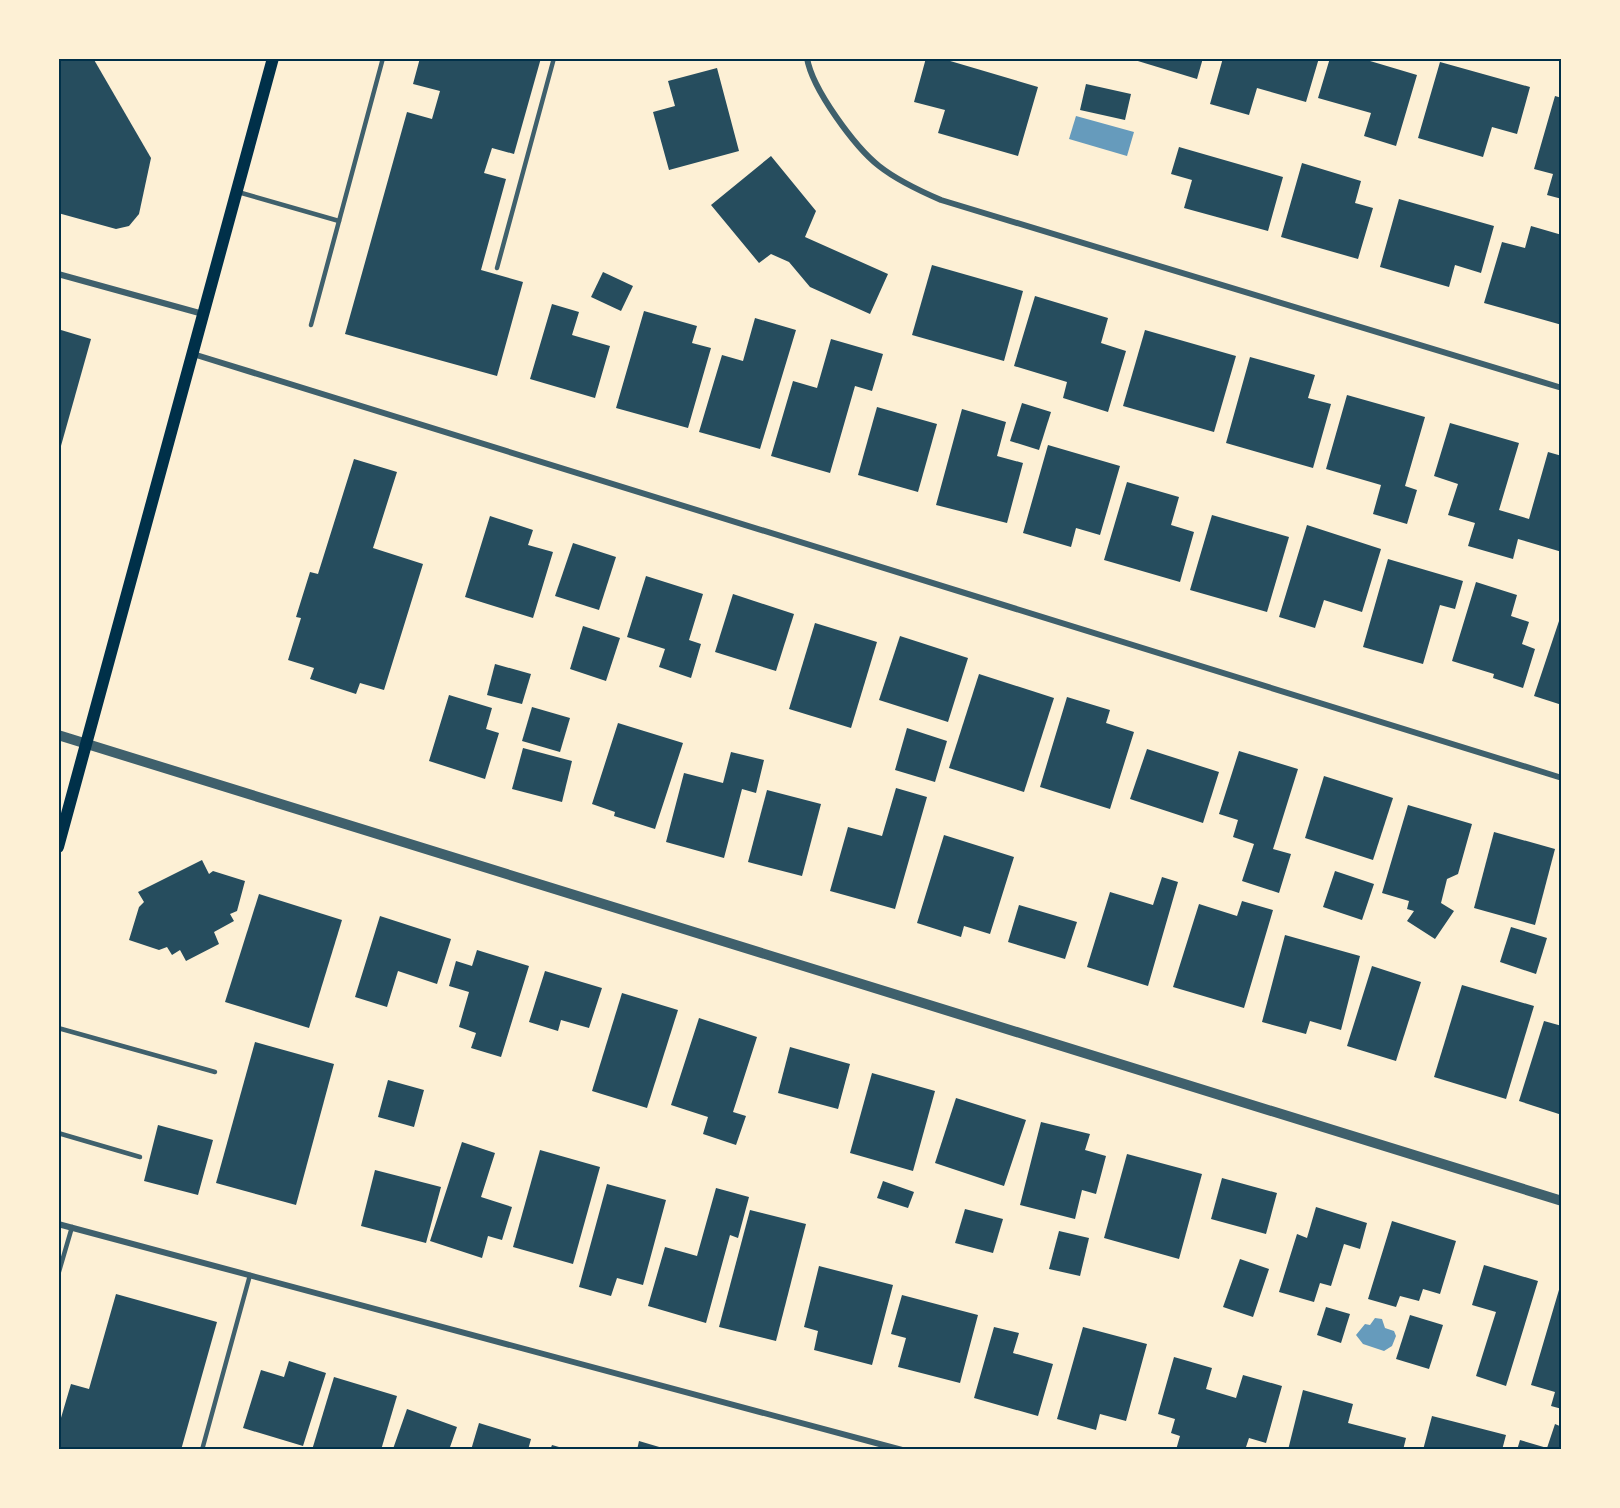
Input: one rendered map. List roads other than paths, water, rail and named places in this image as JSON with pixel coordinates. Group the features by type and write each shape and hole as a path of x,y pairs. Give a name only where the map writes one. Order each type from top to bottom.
{"main road":[{"path":"58,848 63,810 87,744 273,58"}],"street":[{"path":"807,58 826,101 847,132 879,166 912,187 941,200 1562,388"},
{"path":"58,274 203,314"},
{"path":"193,354 1562,778"},
{"path":"58,735 1562,1201"},
{"path":"58,1224 902,1449"}],"lane":[{"path":"311,325 383,58"},
{"path":"497,268 554,58"},
{"path":"237,192 339,221"},
{"path":"58,1028 215,1072"},
{"path":"58,1133 140,1157"},
{"path":"58,1275 72,1227"},
{"path":"202,1449 250,1275"}],"water":[{"path":"1076,116 1134,132 1127,156 1069,139"},
{"path":"1375,1318 1382,1319 1385,1328 1394,1331 1396,1336 1392,1346 1384,1351 1363,1344 1356,1335 1365,1324 1370,1325"}]}
